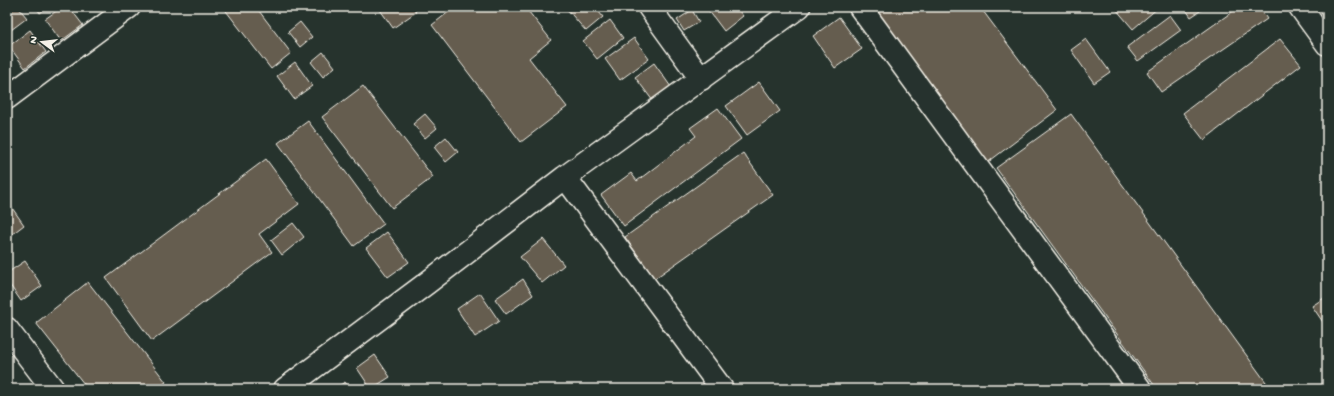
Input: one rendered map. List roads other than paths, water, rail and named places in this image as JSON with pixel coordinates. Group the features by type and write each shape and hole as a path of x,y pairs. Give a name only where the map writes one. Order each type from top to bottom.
{"street":[{"path":"7,98 129,7"},
{"path":"649,7 701,79"},
{"path":"285,389 427,283 565,177 799,7"},
{"path":"860,7 1140,389"},
{"path":"1300,7 1327,44"},
{"path":"565,177 722,389"},
{"path":"7,329 53,389"}]}
